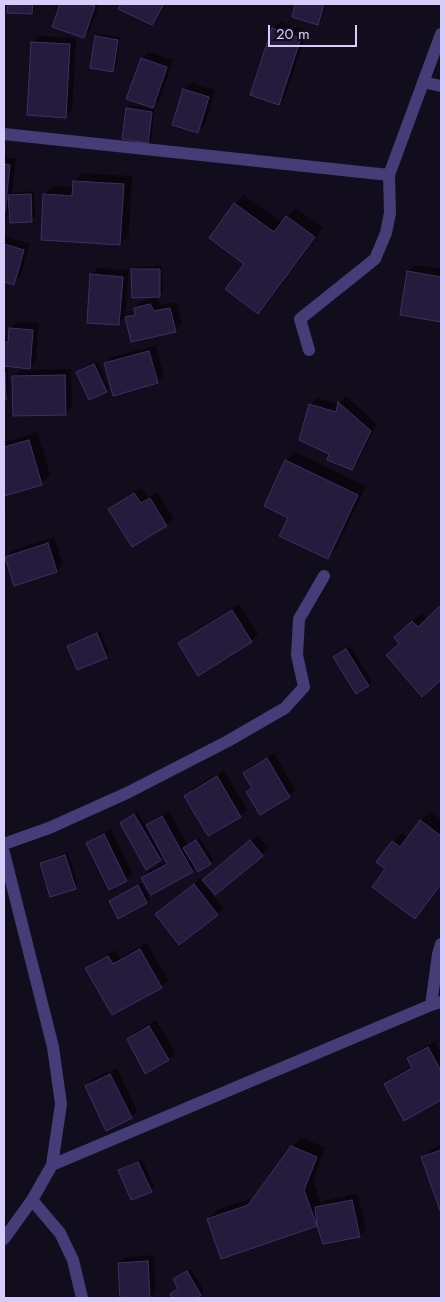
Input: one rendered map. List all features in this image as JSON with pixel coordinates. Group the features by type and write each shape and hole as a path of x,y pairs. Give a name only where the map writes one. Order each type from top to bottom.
{"street":[{"path":"309,350 300,319 375,259 386,233 390,213 389,175 441,34"},
{"path":"423,82 441,86"},
{"path":"4,134 389,175"},
{"path":"4,844 49,828 127,794 285,708 304,687 297,655 298,619 324,576"},
{"path":"4,853 53,1047 61,1104 52,1165 32,1200 4,1239"},
{"path":"52,1165 436,1004 438,954 441,944"},
{"path":"32,1200 60,1234 73,1260 82,1298"}],"building":[{"path":"8,4 33,4 32,14 7,13"},
{"path":"60,4 87,4 95,6 84,38 52,27"},
{"path":"121,4 164,4 152,25 118,9"},
{"path":"295,4 324,4 318,25 292,17"},
{"path":"272,28 301,38 279,105 250,95"},
{"path":"95,36 118,40 113,72 90,68"},
{"path":"31,42 70,44 66,118 27,115"},
{"path":"141,58 167,67 153,108 126,99"},
{"path":"183,89 209,97 198,133 172,125"},
{"path":"126,108 152,112 148,143 122,139"},
{"path":"4,164 10,165 4,221"},
{"path":"73,181 124,184 120,245 41,240 43,194 72,196"},
{"path":"31,194 32,222 10,223 8,195"},
{"path":"234,203 274,232 286,216 315,237 258,314 225,289 244,264 209,238"},
{"path":"4,244 24,250 14,285 4,282"},
{"path":"131,269 160,269 160,297 132,298"},
{"path":"407,271 441,277 441,322 400,315"},
{"path":"90,274 123,277 119,325 87,323"},
{"path":"150,304 154,311 170,308 176,332 131,342 125,317 135,315 134,308"},
{"path":"9,328 33,330 30,369 4,366 4,342 8,342"},
{"path":"149,351 158,383 113,396 104,363"},
{"path":"94,364 107,392 89,400 76,372"},
{"path":"5,372 6,400 4,400"},
{"path":"65,375 66,415 13,416 12,376"},
{"path":"338,402 371,431 352,470 327,460 329,454 299,440 309,404 336,412"},
{"path":"29,440 42,485 4,496 4,447"},
{"path":"285,460 358,495 328,559 279,536 288,518 264,506"},
{"path":"134,493 141,503 150,498 167,526 132,547 108,509"},
{"path":"48,543 57,572 14,586 5,557"},
{"path":"441,605 441,680 422,697 386,655 399,644 394,637 412,621 418,627"},
{"path":"232,610 252,642 198,676 178,643"},
{"path":"97,633 107,658 77,670 67,646"},
{"path":"346,649 369,686 356,694 333,657"},
{"path":"267,758 290,797 260,815 246,792 252,788 243,773"},
{"path":"217,776 241,817 208,836 184,796"},
{"path":"134,814 161,860 146,870 120,823"},
{"path":"162,816 193,872 151,895 141,878 167,864 146,825"},
{"path":"420,820 441,836 441,884 415,919 372,887 385,869 376,862 392,841 400,847"},
{"path":"104,834 127,881 109,890 86,843"},
{"path":"196,840 211,864 198,872 183,848"},
{"path":"250,840 263,856 215,895 202,880"},
{"path":"65,855 76,889 50,897 40,863"},
{"path":"194,884 218,915 179,945 155,914"},
{"path":"138,885 147,903 118,919 109,901"},
{"path":"140,949 162,988 112,1015 85,968 108,956 113,964"},
{"path":"149,1026 169,1060 145,1074 127,1039"},
{"path":"428,1047 441,1071 441,1100 404,1121 384,1084 412,1068 407,1058"},
{"path":"110,1074 132,1118 106,1131 85,1086"},
{"path":"291,1146 317,1157 304,1190 317,1226 221,1259 207,1219 248,1205"},
{"path":"441,1150 441,1213 421,1157"},
{"path":"138,1162 152,1192 131,1200 118,1170"},
{"path":"352,1200 360,1237 323,1244 317,1226 315,1207"},
{"path":"148,1261 150,1298 120,1298 118,1263"},
{"path":"187,1271 201,1295 196,1298 172,1298 170,1294 178,1289 173,1279"}]}
